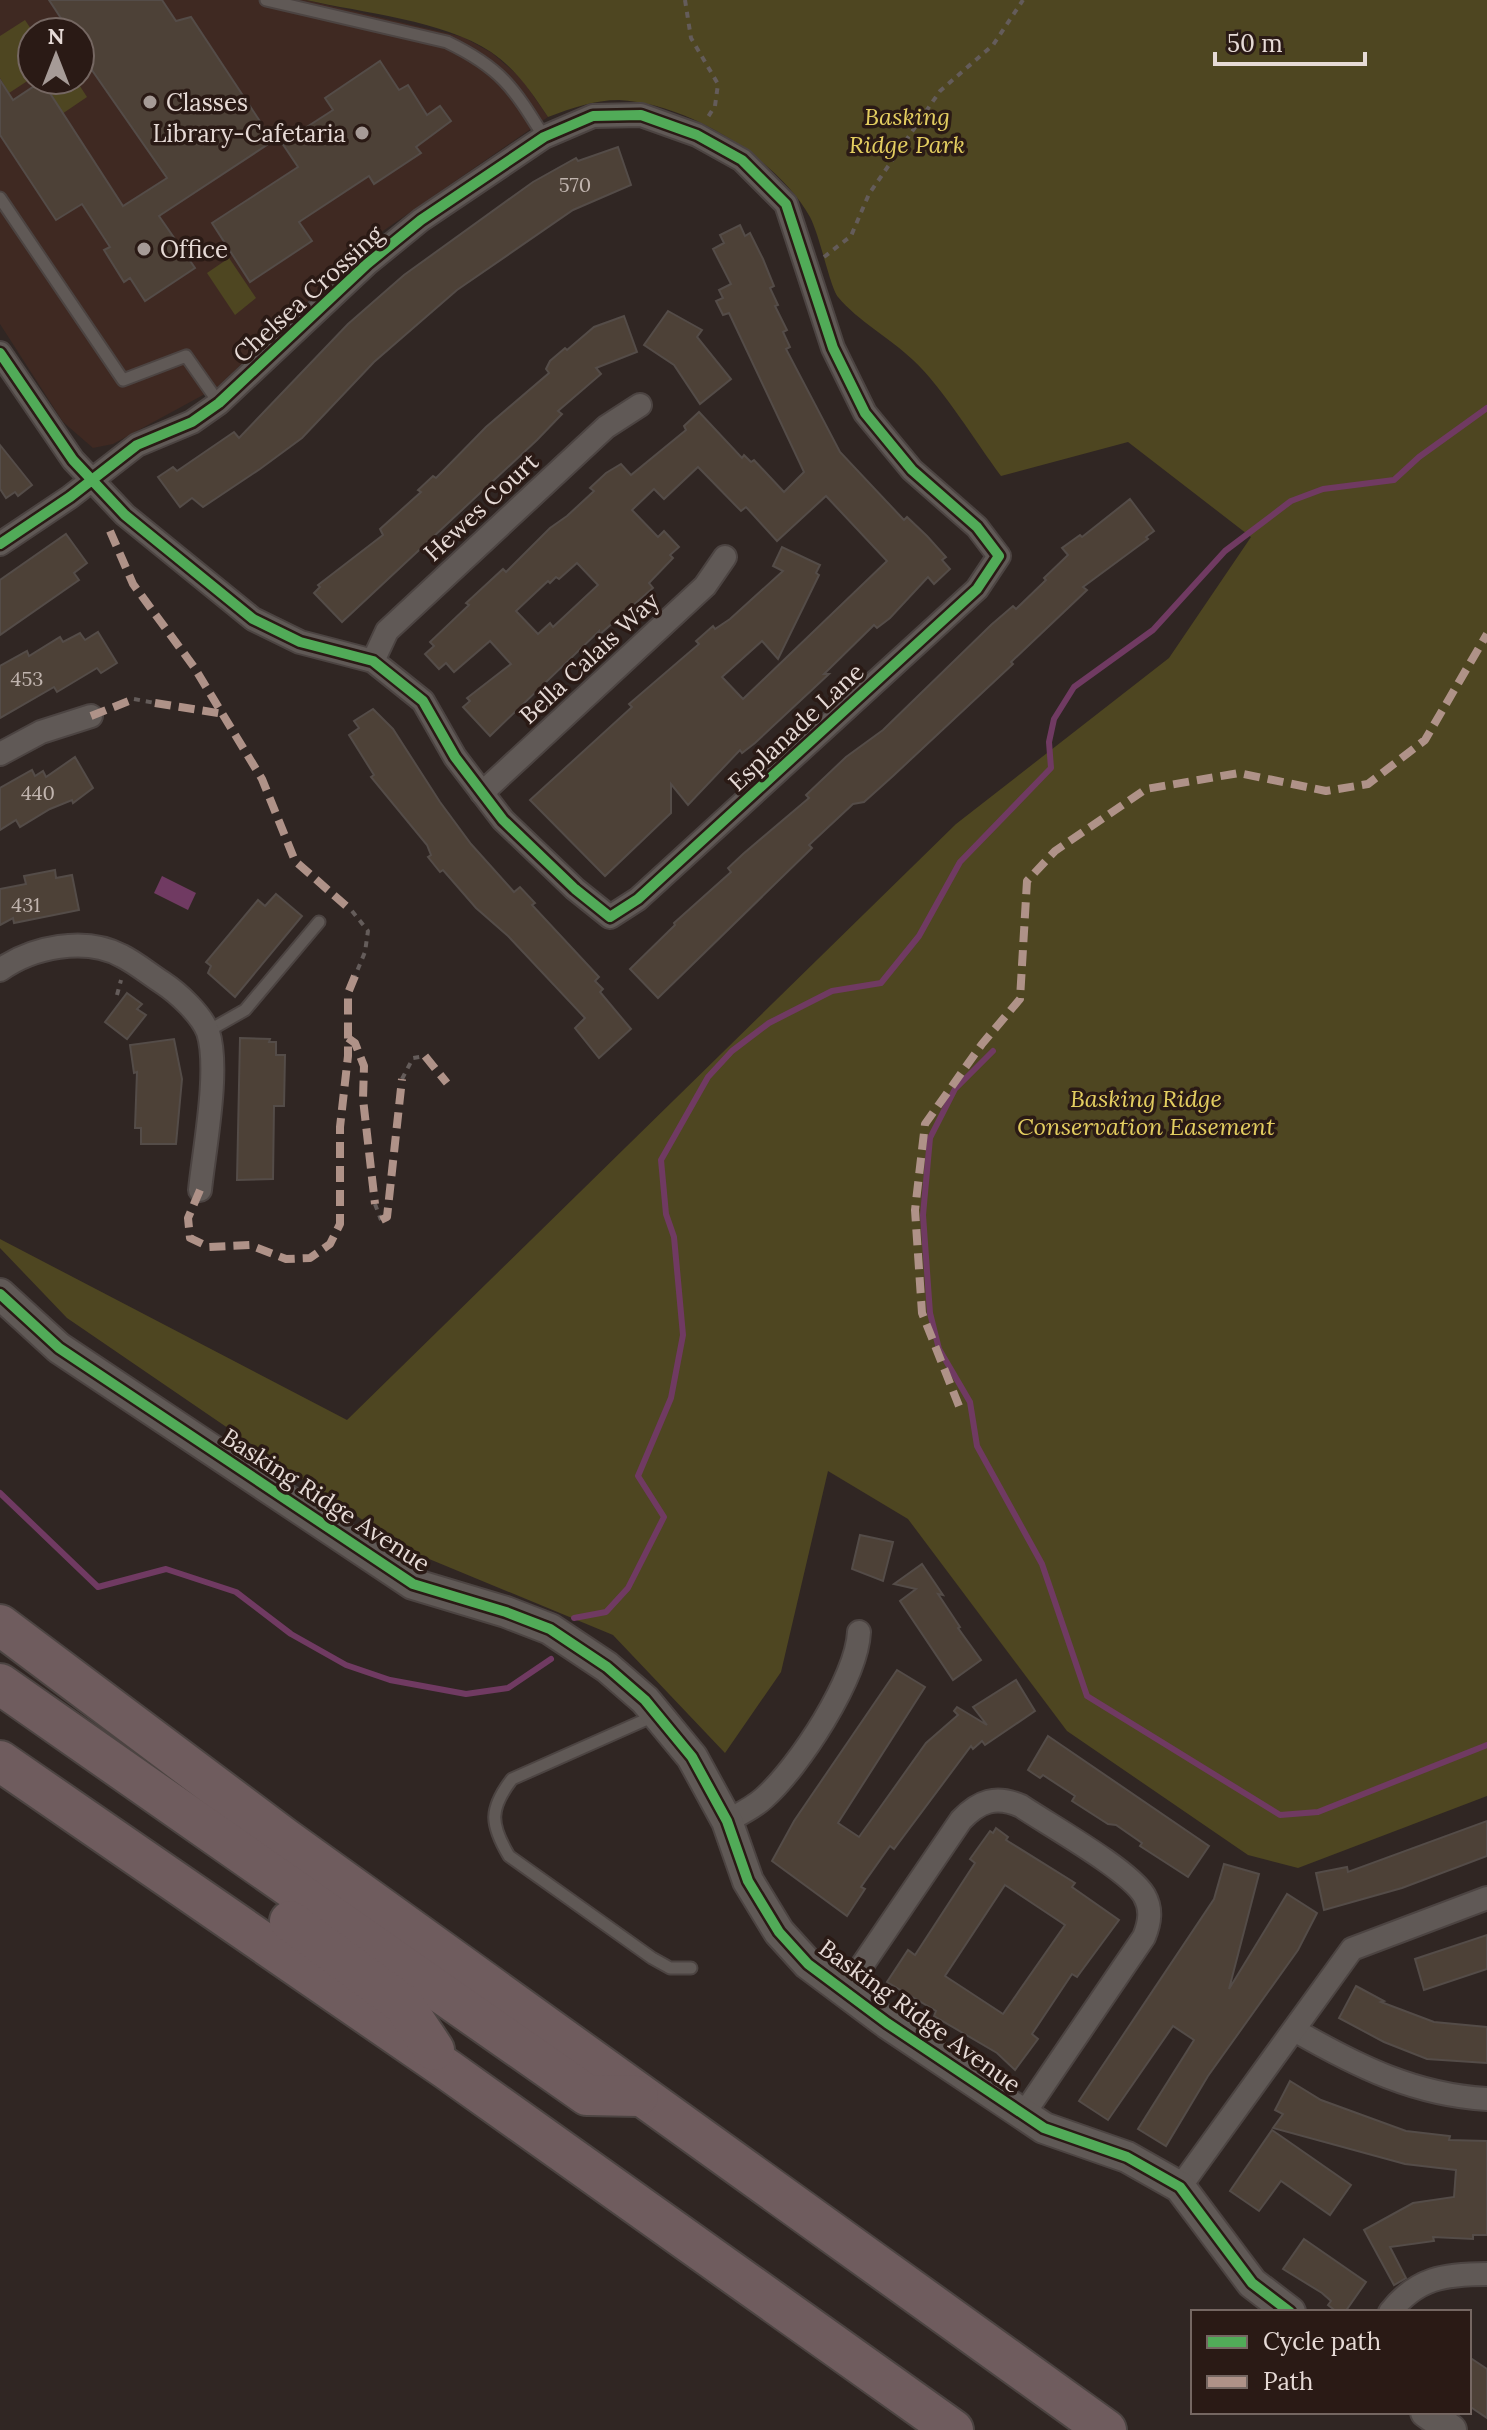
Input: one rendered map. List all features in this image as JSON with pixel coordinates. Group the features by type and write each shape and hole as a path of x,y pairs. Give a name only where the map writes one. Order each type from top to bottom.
{"highway":[{"path":"1,1625 271,1829 1106,2430"},
{"path":"0,1684 587,2095 638,2096"},
{"path":"0,1707 404,2005 448,2070"},
{"path":"0,1761 448,2070 953,2430"}],"street":[{"name":"Chelsea Crossing","path":"0,544 93,480 137,445 192,422 219,403 367,264 421,220 544,137 593,116 641,115 697,135 742,160 786,204 808,263 833,348 865,413 912,470 977,527 999,556"},
{"path":"1,355 73,460 125,515 253,619 300,642 373,661 423,701 455,757 482,793"},
{"name":"Hewes Court","path":"373,661 387,631 606,427 640,405"},
{"name":"Esplanade Lane","path":"482,793 513,830 575,889 610,917 638,899 977,589 999,556"},
{"name":"Bella Calais Way","path":"482,793 705,586 725,557"},
{"path":"0,754 41,732 91,716"},
{"path":"0,970 14,959 53,946 120,954 178,994 208,1031 212,1074 200,1190"},
{"name":"Basking Ridge Avenue","path":"0,1294 25,1321 59,1348 413,1584 506,1612 550,1629 607,1667 658,1714 692,1757 727,1821 748,1881 779,1932 808,1964 1023,2115 1069,2139 1155,2170 1180,2187 1252,2283 1287,2310"},
{"path":"727,1821 765,1797 781,1780 844,1689 853,1668 859,1632"},
{"path":"844,1992 961,1820 973,1807 988,1801 1006,1799 1021,1806 1132,1881 1149,1907 1150,1922 1144,1937 1023,2115"},
{"path":"1180,2187 1296,2031 1352,1949 1487,1898"},
{"path":"1296,2031 1385,2078 1412,2087 1487,2099"},
{"path":"1392,2310 1408,2289 1455,2274 1487,2274"},
{"path":"1429,2414 1451,2430"}],"lane":[{"path":"266,0 447,42 460,48 495,69 512,85 544,137"},
{"path":"0,198 123,380 186,356 219,403"},
{"path":"208,1031 245,1010 319,922"},
{"path":"658,1714 512,1779 497,1798 495,1825 509,1856 652,1958 670,1968 691,1968"}],"path":[{"path":"685,0 691,38 718,84 715,106 697,135"},
{"path":"808,263 834,253 851,236 869,194 940,91 993,45 1023,0"},
{"path":"134,699 155,703"},
{"path":"352,911 368,931 365,952 355,976"},
{"path":"117,995 122,977"},
{"path":"402,1079 413,1058 425,1056"},
{"path":"375,1204 381,1220"}],"shaded area":[{"path":"0,0 306,0 463,37 492,53 521,78 548,117 383,231 216,388 113,444 93,448 63,422 0,324"},
{"path":"162,876 196,893 188,910 154,893"}],"green space":[{"name":"Basking Ridge Conservation Easement","path":"306,0 1487,0 1487,1796 1298,1868 1248,1855 1067,1731 908,1519 828,1471 781,1672 725,1753 613,1635 405,1549 67,1318 0,1248 0,1239 347,1420 956,824 1169,658 1251,537 1128,442 1001,476 924,372 838,297 814,225 795,195 776,174 728,138 673,111 645,103 610,100 548,117 530,90 508,66 472,41 402,19"},
{"path":"16,26 16,88 9,93 0,78 0,36"},
{"path":"46,96 86,96 87,97 59,116"},
{"path":"229,258 256,298 235,315 207,273"}],"building":[{"path":"49,0 162,0 176,21 191,17 273,141 159,216 195,268 145,301 130,278 124,282 104,250 110,247 82,204 56,220 0,135 0,80 13,100 19,96 52,96 123,206 167,178 96,76 96,16 60,16"},
{"name":"Library-Cafetaria","path":"380,61 399,90 408,85 427,115 440,106 451,121 416,147 421,153 374,184 369,176 299,222 312,241 250,282 212,223 298,167 282,143 333,110 325,98"},
{"path":"618,147 631,185 573,210 457,290 374,362 302,438 203,507 192,498 180,507 158,477 173,467 177,471 234,432 239,438 348,324 404,275 533,182 576,158 578,161"},
{"path":"740,225 745,236 750,233 774,286 770,288 778,305 775,306 787,330 783,332 790,347 786,349 840,452 904,520 907,517 927,536 946,557 942,560 950,569 934,584 928,577 890,618 877,628 874,625 824,674 829,674 755,743 742,753 740,750 688,805 671,784 671,813 605,876 530,800 632,707 629,704 699,644 696,641 713,626 715,629 730,619 783,571 773,566 782,547 820,565 816,573 819,575 778,659 762,641 722,677 743,699 887,561 826,496 777,541 746,507 741,511 698,467 664,499 654,489 632,510 658,537 664,531 679,547 670,555 673,558 649,583 653,588 599,635 599,631 490,736 463,707 470,701 467,698 511,664 490,641 454,672 446,663 439,669 425,654 434,646 430,642 469,605 466,603 503,569 506,572 550,528 594,491 590,488 606,473 621,464 631,475 686,430 684,426 699,412 742,458 744,455 751,462 754,460 784,492 804,472 729,313 723,315 716,301 723,298 719,290 731,284 713,249 724,243 720,235","holes":["577,563 598,585 553,627 550,623 538,634 516,611 548,581 550,583 556,577 559,579"]},
{"path":"668,311 702,330 697,337 731,379 700,404 674,365 644,345"},
{"path":"624,316 637,352 596,368 601,374 558,411 562,414 537,440 342,622 314,593 320,587 318,585 383,535 380,529 421,492 418,490 433,476 436,478 486,427 549,373 546,369 550,361 594,327"},
{"path":"0,445 32,485 18,496 15,492 6,498 0,489"},
{"path":"1130,499 1154,531 1146,537 1148,539 1083,587 1087,590 1011,662 1013,664 864,802 853,804 809,845 812,848 658,998 630,969 674,923 731,872 728,868 809,798 806,795 846,757 883,730 991,625 1013,606 1016,609 1046,580 1044,578 1068,555 1062,548 1080,535 1082,537"},
{"path":"66,534 87,563 74,573 79,580 0,635 0,580"},
{"path":"98,632 117,663 101,673 97,668 57,692 54,687 0,718 0,666 27,651 29,656 60,637 63,642 80,633 85,640"},
{"path":"373,709 393,729 471,844 514,892 520,887 535,903 532,905 599,977 595,981 603,989 600,992 631,1029 599,1058 575,1028 585,1018 508,936 476,908 443,870 440,872 428,857 431,855 427,845 371,777 374,775 349,735 359,728 354,721"},
{"path":"75,757 93,788 73,803 72,800 50,809 20,827 16,820 0,830 0,788 32,770 35,776 43,771 46,777"},
{"path":"55,870 56,878 72,875 79,910 14,923 13,918 0,925 0,889 26,884 24,876"},
{"path":"276,894 302,916 235,997 208,973 211,966 206,962 258,900 265,906"},
{"path":"127,993 142,1004 137,1009 146,1015 127,1039 105,1022"},
{"path":"240,1038 270,1039 269,1042 276,1042 276,1055 285,1055 284,1106 274,1106 273,1179 237,1180"},
{"path":"174,1039 182,1079 176,1144 141,1144 141,1128 135,1128 137,1072 134,1073 130,1045"},
{"path":"860,1535 893,1542 883,1581 852,1569"},
{"path":"922,1564 943,1595 938,1594 958,1628 981,1660 953,1680 900,1601 916,1589 894,1584"},
{"path":"897,1670 925,1687 838,1823 859,1837 926,1743 958,1715 954,1711 957,1707 987,1725 973,1707 1016,1680 1035,1711 985,1745 982,1741 973,1749 971,1746 894,1849 890,1846 861,1887 865,1889 847,1916 772,1861 794,1821"},
{"path":"1048,1736 1209,1846 1188,1877 1140,1846 1142,1843 1116,1825 1108,1824 1072,1801 1075,1796 1043,1775 1040,1778 1028,1770"},
{"path":"1487,1821 1487,1856 1402,1888 1324,1910 1316,1873 1347,1867 1348,1872"},
{"path":"996,1828 1008,1837 1006,1840 1075,1883 1072,1887 1119,1920 1077,1977 1072,1974 1032,2034 1038,2039 1015,2070 997,2053 934,2016 936,2011 887,1982 908,1950 915,1955 975,1863 970,1859 990,1831 993,1833","holes":["1005,1885 1065,1925 1003,2014 945,1976"]},
{"path":"1224,1864 1259,1874 1229,1989 1287,1894 1317,1913 1298,1950 1208,2076 1166,2146 1138,2129 1194,2040 1173,2026 1108,2120 1079,2101 1214,1899"},
{"path":"1487,1935 1487,1969 1424,1990 1415,1959"},
{"path":"1356,1986 1384,2001 1381,2002 1434,2022 1487,2027 1487,2063 1427,2059 1384,2042 1339,2018"},
{"path":"1290,2081 1321,2100 1406,2131 1450,2136 1449,2140 1487,2141 1487,2235 1473,2235 1473,2239 1433,2237 1434,2241 1390,2247 1406,2278 1394,2285 1364,2230 1413,2203 1454,2197 1456,2170 1405,2164 1273,2128 1283,2114 1275,2110"},
{"path":"1272,2130 1351,2185 1330,2215 1281,2181 1259,2211 1230,2191"},
{"path":"1304,2239 1366,2282 1346,2310 1334,2310 1328,2305 1331,2301 1322,2293 1283,2269"},
{"path":"1471,2358 1487,2369 1487,2418 1471,2407"}],"waterway":[{"path":"574,1618 606,1612 628,1588 664,1517 638,1476 671,1398 683,1335 674,1237 666,1214 661,1160 708,1077 732,1051 769,1023 832,991 881,983 919,936 960,862 1051,768 1049,742 1054,719 1074,687 1153,630 1225,551 1291,501 1323,489 1394,480 1419,457 1487,408"},
{"path":"993,1051 955,1089 930,1138 923,1215 930,1313 939,1349 970,1402 977,1446 1042,1564 1087,1696 1280,1815 1318,1812 1487,1745"},
{"path":"0,1493 98,1587 166,1569 236,1592 291,1634 346,1665 390,1680 466,1694 508,1688 551,1659"}],"marked path":[{"path":"110,531 133,584 194,667 262,779 295,861 352,911"},
{"path":"959,1406 922,1313 915,1210 925,1124 982,1044 1020,999 1027,881 1055,851 1146,789 1239,773 1326,791 1368,784 1425,740 1487,634"},
{"path":"91,716 134,699"},
{"path":"155,703 224,714"},
{"path":"200,1190 188,1218 190,1238 209,1247 250,1245 286,1259 310,1258 330,1244 340,1224 340,1127 348,1056 348,993 355,976"},
{"path":"348,1038 355,1043 364,1066 363,1099 375,1204"},
{"path":"425,1056 447,1083"},
{"path":"381,1220 387,1217 402,1079"}],"cycle path":[{"path":"0,353 73,460 125,515 253,619 300,642 373,661 423,701 455,757 503,820 575,889 610,917 638,899 977,589 999,556 977,527 912,470 865,413 833,348 786,204 742,160 697,135 641,115 593,116 544,137 421,220 367,264 219,403 192,422 137,445 70,497 0,544"},
{"path":"0,1294 59,1348 413,1584 506,1612 550,1629 607,1667 645,1700 692,1757 727,1821 748,1881 779,1932 808,1964 887,2023 1044,2128 1127,2157 1180,2187 1252,2283 1287,2310"}],"place":[{"name":"Classes","path":"150,102"},
{"name":"Library-Cafetaria","path":"362,133"},
{"name":"Office","path":"144,249"}],"park label":[{"name":"Basking Ridge Park","path":"907,130"}]}
